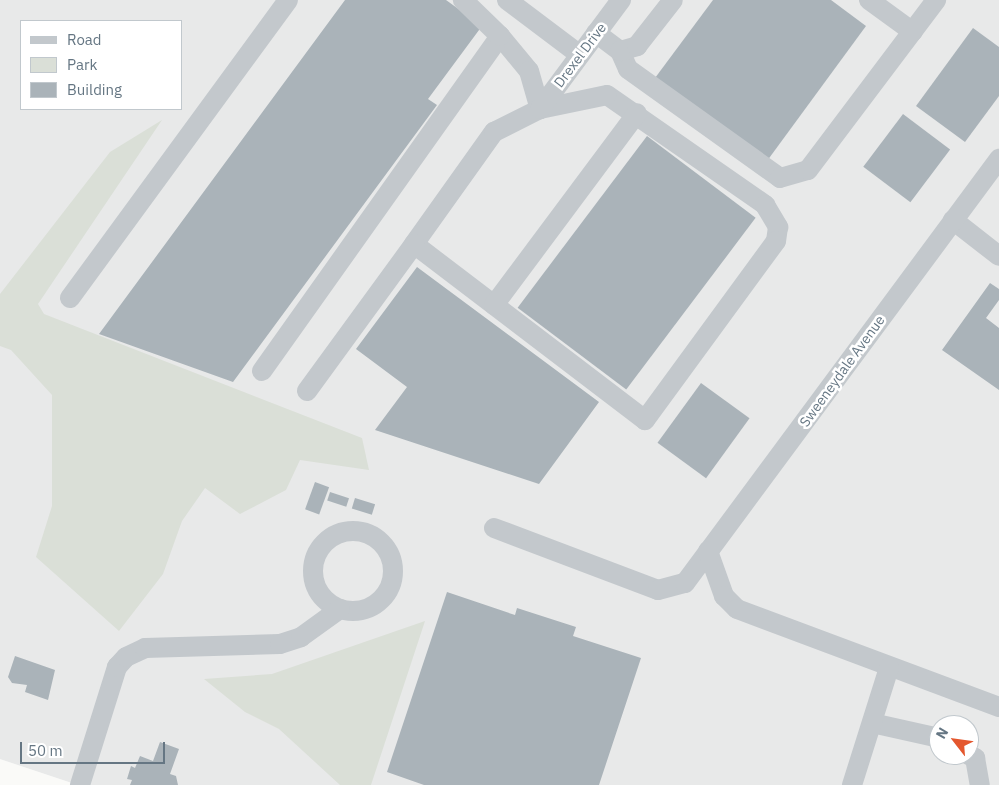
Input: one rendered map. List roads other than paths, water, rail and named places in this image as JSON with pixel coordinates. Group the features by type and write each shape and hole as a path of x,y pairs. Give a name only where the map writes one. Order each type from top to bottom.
{"street":[{"path":"70,298 288,0"},
{"path":"463,0 500,36 529,71 540,109"},
{"path":"506,0 580,55"},
{"name":"Drexel Drive","path":"540,109 621,0"},
{"path":"624,60 672,0"},
{"path":"869,0 913,32"},
{"path":"596,33 624,60 780,178 808,170 936,0"},
{"path":"262,371 500,36"},
{"path":"307,390 494,132 540,109 607,95 636,113 765,205 778,227 776,241 645,420 414,244"},
{"path":"494,305 636,113"},
{"name":"Sweeneydale Avenue","path":"494,528 658,590 685,583 999,159"},
{"path":"954,220 999,256"},
{"path":"80,785 112,681 126,657 145,648 280,644 301,638 340,610 366,610 377,604 392,583 391,557 384,545 361,532 334,536 316,556 315,582 320,594 340,610"},
{"path":"708,552 724,596 736,610 999,707"},
{"path":"852,785 889,668"},
{"path":"872,723 929,736"},
{"path":"976,765 980,785"}]}
